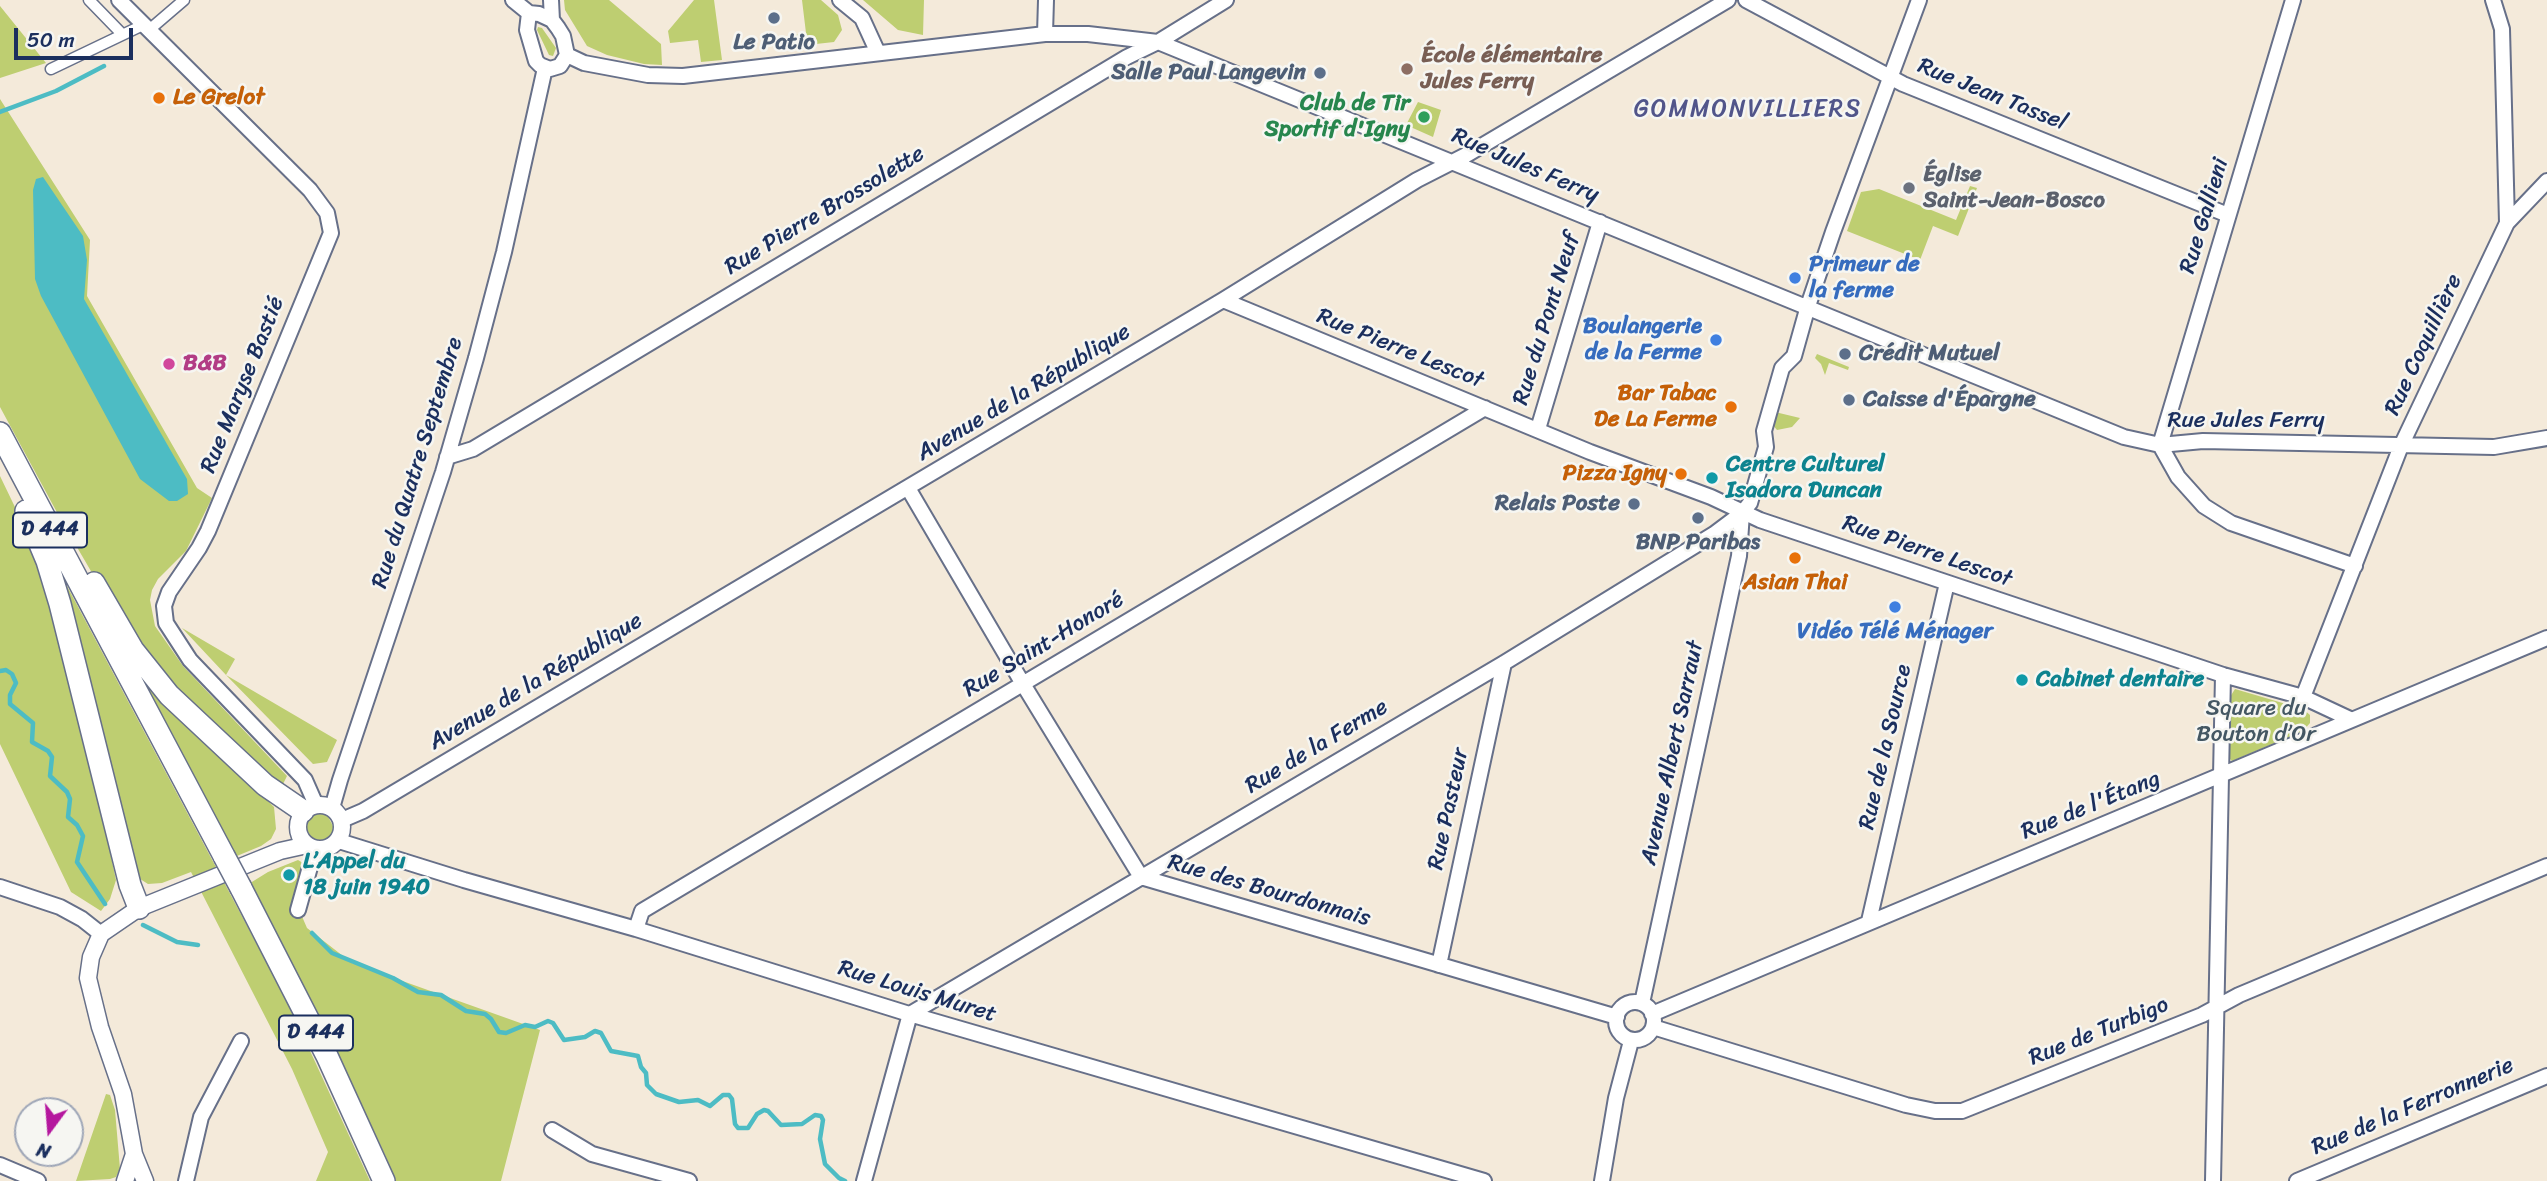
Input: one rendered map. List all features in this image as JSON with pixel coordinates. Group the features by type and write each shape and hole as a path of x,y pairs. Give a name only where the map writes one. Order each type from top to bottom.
{"main road":[{"name":"D 444","path":"0,433 241,888 327,1056 384,1181"},
{"path":"0,455 34,529 60,604 130,885 139,908"},
{"path":"24,479 71,543 133,650 169,695 265,785 323,811"}],"street":[{"path":"89,0 122,34"},
{"name":"Rue Maryse Bastié","path":"119,0 310,190 327,213 331,233 208,531 169,592 164,606 166,623 190,660 305,780 323,811"},
{"path":"51,69 122,34 146,28 184,0"},
{"path":"513,0 533,9 552,20 563,36 567,55 555,69 545,68 536,61 527,30 533,9"},
{"path":"551,0 552,20"},
{"path":"840,0 862,18 878,53"},
{"path":"1045,34 1046,0"},
{"name":"Rue Pierre Brossolette","path":"447,457 473,449 1226,0"},
{"name":"Avenue de la République","path":"323,811 363,811 1223,300 1417,180 1454,162 1728,0"},
{"name":"Rue Jean Tassel","path":"1746,0 1891,78 2228,215"},
{"path":"1742,513 1750,503 1766,447 1764,432 1782,368 1794,356 1808,306 1839,234 1919,0"},
{"name":"Rue Gallieni","path":"2160,445 2293,0"},
{"name":"Rue Coquillière","path":"2303,696 2401,446 2507,223 2502,29 2493,0"},
{"name":"Rue Jules Ferry","path":"567,55 584,63 648,75 683,76 1045,34 1088,34 1158,42 1808,306 1844,317 2124,437 2160,445 2216,441 2494,447 2547,438"},
{"name":"Rue du Quatre Septembre","path":"323,811 340,780 447,457 504,252 545,68"},
{"path":"2507,223 2547,181"},
{"name":"Rue du Pont Neuf","path":"1538,429 1600,222"},
{"name":"Rue Pierre Lescot","path":"1223,300 1590,452 1711,497 1742,513 2223,675 2303,696 2350,719"},
{"name":"Rue Saint-Honoré","path":"636,929 642,911 1485,408"},
{"path":"2160,445 2178,477 2204,506 2231,523 2355,566"},
{"name":"Rue des Bourdonnais","path":"908,488 1141,877 1617,1017"},
{"name":"Rue de la Ferme","path":"910,1014 1504,663 1714,534 1742,513"},
{"name":"Avenue Albert Sarraut","path":"1649,1015 1739,556 1742,513"},
{"name":"Rue de la Source","path":"1869,921 1947,583"},
{"name":"Rue de l'Étang","path":"1649,1015 2547,638"},
{"name":"Rue Pasteur","path":"1439,965 1504,663"},
{"path":"2213,1181 2223,675"},
{"path":"145,1181 134,1154 123,1094 100,1027 88,978 91,957 101,934 139,908 280,851 307,843 330,848 339,841 343,829 323,811 298,825 307,843 298,910"},
{"name":"Rue Louis Muret","path":"339,841 910,1014 1484,1181"},
{"name":"Rue de Turbigo","path":"1649,1015 1906,1105 1935,1111 1962,1111 2177,1025 2239,995 2547,866"},
{"path":"0,887 60,907 101,934"},
{"path":"1626,1004 1649,1015 1647,1037 1631,1041 1617,1029 1618,1011 1626,1004"},
{"path":"864,1181 910,1014"},
{"path":"186,1181 201,1116 241,1041"},
{"path":"1602,1181 1616,1098 1631,1041"},
{"name":"Rue de la Ferronnerie","path":"2297,1181 2547,1076"},
{"path":"552,1130 593,1154 689,1181"},
{"path":"125,1181 134,1154"},
{"path":"0,1165 38,1181"}],"green space":[{"path":"564,0 609,0 661,44 662,65 644,64 607,55 587,46 565,10"},
{"path":"694,0 714,0 722,60 701,62 698,40 670,43 668,31"},
{"path":"802,0 821,0 838,15 842,30 834,42 798,46 795,35 806,33"},
{"path":"863,0 924,0 923,35 898,30"},
{"path":"0,6 46,63 0,78"},
{"path":"538,27 542,28 556,48 553,56 549,55"},
{"path":"0,99 90,240 87,296 197,488 212,498 186,551 158,579 152,590 150,600 155,626 183,666 287,776 281,788 266,780 134,645 60,518 0,407"},
{"name":"Club de Tir Sportif d'Igny","path":"1418,102 1441,110 1433,137 1406,125"},
{"path":"1970,186 1977,188 1958,236 1933,226 1920,260 1847,231 1861,192 1879,189 1956,220"},
{"path":"1817,354 1849,367 1848,370 1829,363 1825,375 1821,364 1815,358"},
{"path":"1775,412 1800,418 1792,427 1777,430 1772,424"},
{"path":"0,476 39,557 74,683 116,880 110,899 101,911 71,892 0,744"},
{"path":"63,585 67,586 288,1003 370,1181 316,1181 328,1152 292,1069 191,872 162,883 148,884 137,877"},
{"path":"182,628 235,659 226,675"},
{"path":"136,671 274,807 276,829 271,839 232,858"},
{"path":"226,675 337,740 327,762 313,764"},
{"name":"Square du Bouton d’Or","path":"2235,689 2303,709 2310,715 2310,723 2303,731 2232,761 2227,756 2230,697"},
{"path":"315,808 326,813 333,826 332,841 323,847 310,842 303,825 303,819"},
{"path":"298,860 303,863 303,867 294,898 307,928 352,963 540,1030 501,1181 395,1181 326,1030 247,885 268,872"},
{"path":"106,1094 110,1095 115,1110 120,1169 116,1177 110,1179 76,1181 81,1167 84,1167 84,1158"}],"water":[{"path":"43,177 83,236 87,260 84,299 187,479 188,494 177,501 169,501 140,479 41,296 35,279 33,190 36,179"}],"waterway":[{"path":"0,112 56,91 104,66"},
{"path":"0,671 6,670 12,674 16,683 10,695 10,704 33,723 32,742 48,751 52,757 50,776 67,792 70,799 68,817 77,825 83,836 77,862 105,904"},
{"path":"143,925 177,942 198,945"},
{"path":"312,933 332,953 393,978 418,992 441,995 466,1011 485,1014 499,1032 506,1033 525,1025 535,1027 548,1021 553,1023 564,1040 585,1037 595,1031 601,1033 611,1051 638,1056 646,1073 647,1085 656,1094 679,1102 698,1100 710,1106 723,1095 729,1095 738,1128 748,1128 757,1114 764,1110 781,1125 802,1124 815,1115 821,1116 823,1120 820,1139 825,1164 845,1181"}],"place":[{"name":"Le Patio","path":"774,18"},
{"name":"École élémentaire Jules Ferry","path":"1407,69"},
{"name":"Salle Paul Langevin","path":"1320,73"},
{"name":"Le Grelot","path":"159,98"},
{"name":"Club de Tir Sportif d'Igny","path":"1424,117"},
{"name":"Église Saint-Jean-Bosco","path":"1909,188"},
{"name":"Primeur de la ferme","path":"1795,278"},
{"name":"Boulangerie de la Ferme","path":"1716,340"},
{"name":"Crédit Mutuel","path":"1845,354"},
{"name":"B&B","path":"169,364"},
{"name":"Caisse d'Épargne","path":"1849,400"},
{"name":"Bar Tabac De La Ferme","path":"1731,407"},
{"name":"Pizza Igny","path":"1681,474"},
{"name":"Centre Culturel Isadora Duncan","path":"1712,478"},
{"name":"Relais Poste","path":"1634,504"},
{"name":"BNP Paribas","path":"1698,518"},
{"name":"Asian Thai","path":"1795,558"},
{"name":"Vidéo Télé Ménager","path":"1895,607"},
{"name":"Cabinet dentaire","path":"2022,680"},
{"name":"L’Appel du 18 juin 1940","path":"289,875"}],"district":[{"name":"GOMMONVILLIERS","path":"1748,110"}]}
